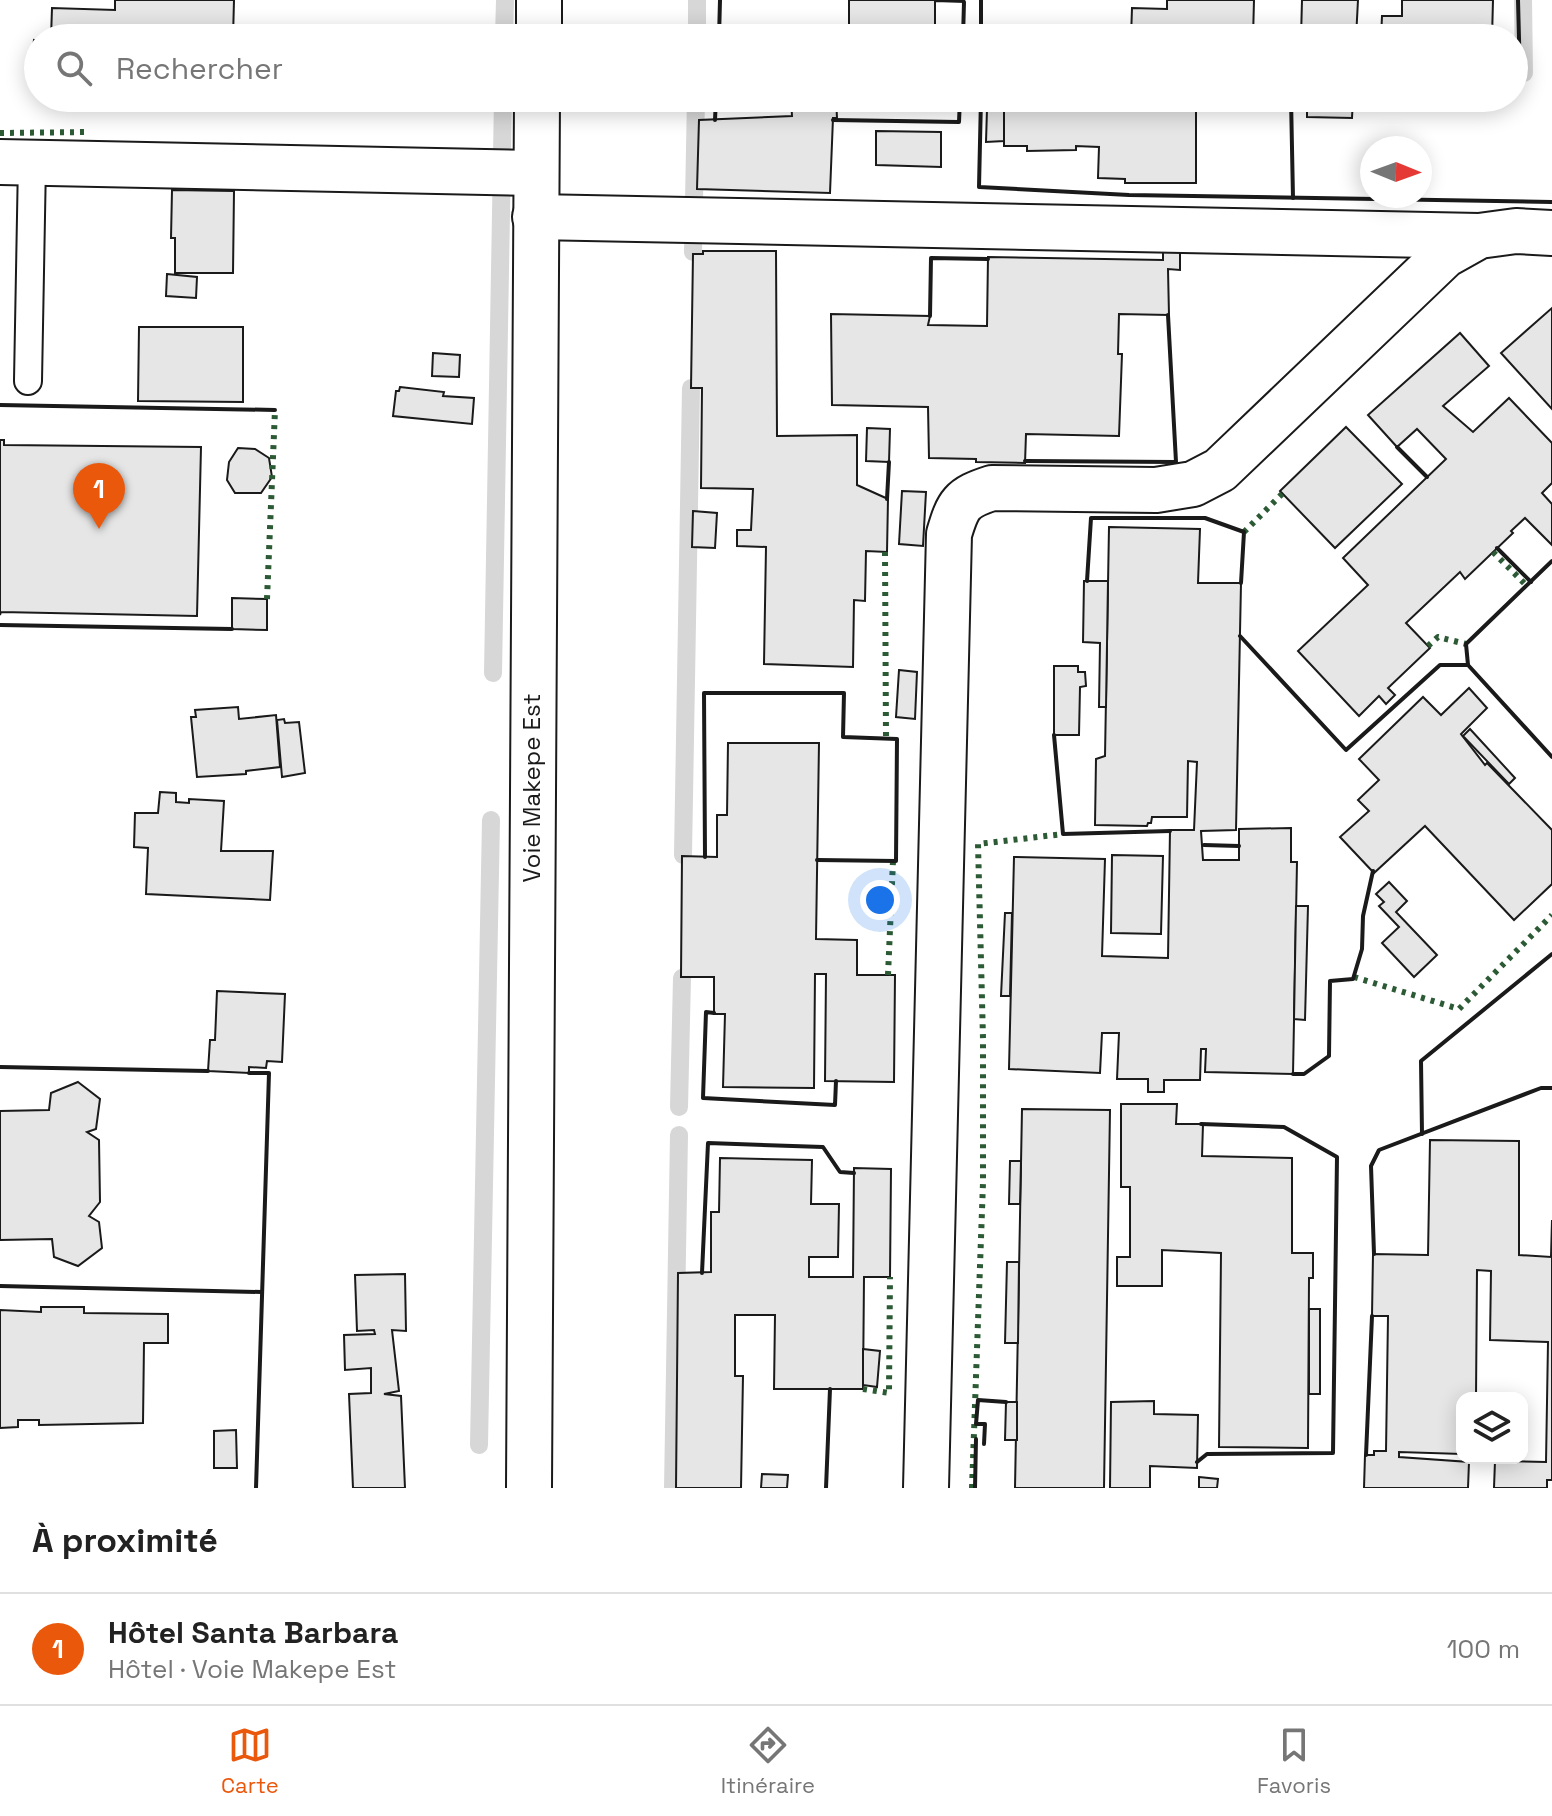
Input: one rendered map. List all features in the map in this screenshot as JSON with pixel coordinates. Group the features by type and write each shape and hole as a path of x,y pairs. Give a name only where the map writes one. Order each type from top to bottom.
{"street":[{"path":"539,0 539,24"},
{"name":"Voie Makepe Est","path":"530,1485 537,112"},
{"path":"16,162 536,173"},
{"path":"535,217 1479,236 1516,231 1552,233"},
{"path":"926,1488 949,534 957,507 970,495 992,488 1156,490 1193,484 1220,470 1445,255 1479,236"}],"lane":[{"path":"16,162 28,381"}],"building":[{"path":"115,0 234,0 233,24 51,24 52,8 115,10"},
{"path":"849,0 964,0 935,1 935,24 849,24"},
{"path":"1167,0 1254,0 1253,24 1131,24 1132,8 1167,9"},
{"path":"1302,0 1358,0 1357,24 1301,24"},
{"path":"1402,0 1493,0 1492,24 1382,24 1382,16 1402,16"},
{"path":"792,112 837,112 837,118 833,118 830,193 697,189 699,120 792,116"},
{"path":"987,112 1004,112 1004,141 986,142"},
{"path":"1004,112 1196,112 1196,183 1125,183 1125,179 1098,178 1099,147 1027,151 1027,146 1004,146"},
{"path":"1307,112 1352,112 1352,118 1307,117"},
{"path":"876,131 941,132 941,167 876,165"},
{"path":"172,190 234,191 233,273 175,273 175,238 171,238"},
{"path":"703,251 776,251 777,436 857,435 857,485 888,499 887,552 866,551 865,601 854,600 853,667 764,664 766,547 737,546 737,530 751,530 753,489 701,488 702,388 691,388 693,254 703,254"},
{"path":"1163,251 1180,251 1180,270 1168,269 1169,315 1119,314 1118,354 1122,354 1119,436 1026,434 1025,463 929,458 928,407 832,405 831,314 930,316 928,325 987,326 988,257 1163,260"},
{"path":"167,274 197,277 196,298 166,296"},
{"path":"1552,308 1552,409 1501,353"},
{"path":"139,327 243,327 243,402 138,401"},
{"path":"1460,333 1489,366 1443,406 1473,432 1509,398 1552,443 1552,483 1542,493 1552,504 1552,545 1525,518 1465,579 1460,572 1406,623 1430,648 1388,688 1395,695 1386,704 1379,696 1359,716 1298,651 1368,585 1343,558 1446,459 1417,429 1397,447 1368,415"},
{"path":"433,353 460,355 459,377 432,376"},
{"path":"400,387 444,392 443,396 474,398 472,424 393,416 396,391"},
{"path":"1346,427 1402,484 1335,548 1280,491"},
{"path":"867,428 890,429 889,462 866,461"},
{"path":"0,440 4,440 4,445 201,447 197,616 1,612 0,615"},
{"path":"238,448 255,449 269,458 272,477 261,493 235,493 227,480 229,462"},
{"path":"902,491 926,492 923,546 899,544"},
{"path":"693,511 717,513 715,548 692,547"},
{"path":"1109,527 1200,529 1198,583 1241,583 1236,830 1201,831 1203,860 1239,860 1239,829 1291,828 1291,862 1297,862 1293,1074 1205,1072 1206,1049 1201,1049 1200,1080 1164,1080 1164,1092 1148,1092 1148,1079 1117,1079 1119,1033 1102,1033 1100,1073 1009,1069 1014,857 1105,859 1102,956 1168,958 1170,830 1194,830 1197,762 1188,761 1187,817 1152,817 1147,826 1095,825 1096,759 1105,756"},
{"path":"1084,581 1108,581 1106,707 1099,707 1100,643 1083,642"},
{"path":"232,598 267,599 267,630 232,629"},
{"path":"1054,666 1078,666 1078,672 1085,672 1086,686 1080,687 1079,735 1054,735"},
{"path":"899,670 917,672 915,719 896,717"},
{"path":"1469,688 1487,708 1461,734 1485,765 1487,763 1552,830 1552,884 1514,920 1425,826 1374,873 1340,837 1369,811 1358,800 1379,780 1359,759 1423,697 1441,715"},
{"path":"238,707 239,719 276,715 280,767 246,771 246,774 197,777 191,717 196,717 195,710"},
{"path":"284,719 285,723 299,722 305,773 282,777 277,720"},
{"path":"1470,729 1515,778 1509,784 1463,736"},
{"path":"728,743 819,743 816,939 857,940 857,975 895,975 894,1082 825,1081 826,974 815,974 814,1088 723,1087 725,1014 714,1014 714,977 681,977 682,856 717,857 717,815 727,815"},
{"path":"160,792 176,793 176,802 189,803 189,799 224,801 221,851 273,851 270,900 146,894 148,848 134,847 135,813 158,813"},
{"path":"1112,855 1163,856 1161,934 1111,933"},
{"path":"1389,882 1407,901 1396,912 1437,955 1414,977 1382,943 1399,927 1379,906 1384,902 1376,894"},
{"path":"1296,906 1308,906 1305,1020 1294,1019"},
{"path":"1005,913 1012,913 1010,996 1001,996"},
{"path":"217,991 285,994 282,1062 267,1061 266,1068 249,1067 249,1073 208,1071 210,1040 215,1040"},
{"path":"78,1082 100,1099 96,1129 87,1132 99,1140 100,1202 89,1216 99,1222 102,1248 78,1266 54,1257 52,1239 0,1240 0,1111 49,1110 51,1093"},
{"path":"1121,1104 1177,1104 1176,1124 1203,1124 1202,1156 1292,1158 1292,1253 1313,1253 1313,1278 1309,1278 1308,1448 1219,1447 1221,1253 1162,1250 1162,1286 1117,1286 1117,1257 1130,1257 1130,1187 1121,1187"},
{"path":"1022,1109 1110,1110 1104,1488 1015,1488"},
{"path":"1430,1140 1519,1141 1519,1255 1551,1257 1552,1220 1552,1480 1547,1480 1547,1488 1494,1488 1495,1464 1546,1462 1548,1342 1490,1340 1491,1271 1477,1270 1476,1392 1456,1392 1456,1454 1399,1452 1399,1457 1469,1464 1468,1488 1364,1488 1365,1455 1386,1451 1388,1316 1372,1316 1373,1254 1428,1255"},
{"path":"720,1158 812,1160 811,1204 839,1204 838,1257 809,1257 809,1277 853,1277 854,1168 891,1169 890,1277 864,1277 863,1389 774,1389 775,1315 735,1315 735,1376 743,1376 741,1488 676,1488 678,1273 711,1272 711,1212 719,1212"},
{"path":"1010,1161 1021,1161 1020,1204 1009,1204"},
{"path":"1007,1262 1019,1262 1018,1343 1005,1343"},
{"path":"405,1274 406,1331 392,1330 399,1391 384,1394 401,1396 405,1488 353,1488 349,1394 371,1393 371,1368 345,1370 344,1335 375,1334 374,1330 357,1331 355,1275"},
{"path":"41,1307 84,1307 84,1313 168,1314 168,1343 144,1343 143,1423 39,1425 39,1420 18,1420 18,1427 0,1428 0,1310 41,1312"},
{"path":"1309,1309 1320,1309 1320,1394 1309,1394"},
{"path":"863,1349 880,1351 877,1387 863,1385"},
{"path":"1154,1401 1154,1414 1198,1415 1197,1468 1150,1466 1150,1488 1110,1488 1111,1402"},
{"path":"1006,1402 1017,1402 1017,1440 1005,1440"},
{"path":"236,1430 237,1468 214,1468 214,1431"},
{"path":"762,1474 788,1475 787,1488 761,1488"},
{"path":"1199,1477 1218,1479 1217,1488 1199,1488"}],"waterway":[{"path":"504,24 505,0"},
{"path":"697,0 697,24"},
{"path":"1523,0 1523,24"},
{"path":"493,673 503,112"},
{"path":"693,252 696,112"},
{"path":"683,855 691,388"},
{"path":"479,1445 491,820"},
{"path":"679,1107 682,978"},
{"path":"673,1488 679,1135"}],"hedge":[{"path":"0,133 87,132"},
{"path":"267,599 275,410"},
{"path":"1244,532 1283,493"},
{"path":"885,552 886,739"},
{"path":"1493,552 1527,586"},
{"path":"1428,646 1438,637 1466,644"},
{"path":"972,1488 983,1183 978,844 1063,834"},
{"path":"888,975 893,861"},
{"path":"1354,977 1459,1009 1552,915"},
{"path":"863,1389 889,1393 890,1277"}],"wall":[{"path":"719,24 720,0"},
{"path":"981,0 981,24"},
{"path":"1518,0 1519,24"},
{"path":"963,24 964,2"},
{"path":"715,112 715,120"},
{"path":"833,120 959,122 959,112"},
{"path":"981,112 979,187 1129,195 1552,202"},
{"path":"1291,112 1293,198"},
{"path":"930,316 931,258 988,259"},
{"path":"1025,461 1176,462 1168,315"},
{"path":"0,405 275,410"},
{"path":"1397,447 1427,477"},
{"path":"887,499 889,462"},
{"path":"1087,581 1091,518 1205,518 1244,532 1241,583"},
{"path":"1497,548 1531,582"},
{"path":"1552,561 1466,644 1468,665 1552,757"},
{"path":"0,625 232,629"},
{"path":"1240,636 1346,750 1440,665 1468,665"},
{"path":"705,857 704,693 844,693 843,737 897,739 896,861 817,860"},
{"path":"1054,735 1063,834 1170,831"},
{"path":"1204,845 1239,846"},
{"path":"1293,1074 1304,1074 1329,1056 1330,981 1353,979 1362,949 1363,916 1373,871"},
{"path":"1422,1134 1421,1061 1552,954"},
{"path":"714,1013 706,1012 703,1098 835,1105 836,1081"},
{"path":"0,1067 208,1071"},
{"path":"249,1073 269,1073 256,1488"},
{"path":"1374,1254 1371,1166 1379,1150 1541,1088 1552,1088"},
{"path":"1197,1462 1207,1454 1333,1453 1337,1157 1284,1127 1201,1124"},
{"path":"702,1273 708,1143 823,1147 840,1172 854,1173"},
{"path":"0,1286 261,1292"},
{"path":"1366,1455 1372,1316"},
{"path":"826,1488 830,1389"},
{"path":"984,1444 985,1424 976,1424 978,1400 1006,1402"},
{"path":"975,1488 976,1439"}],"place":[{"name":"Hôtel Santa Barbara","path":"99,529"}]}
